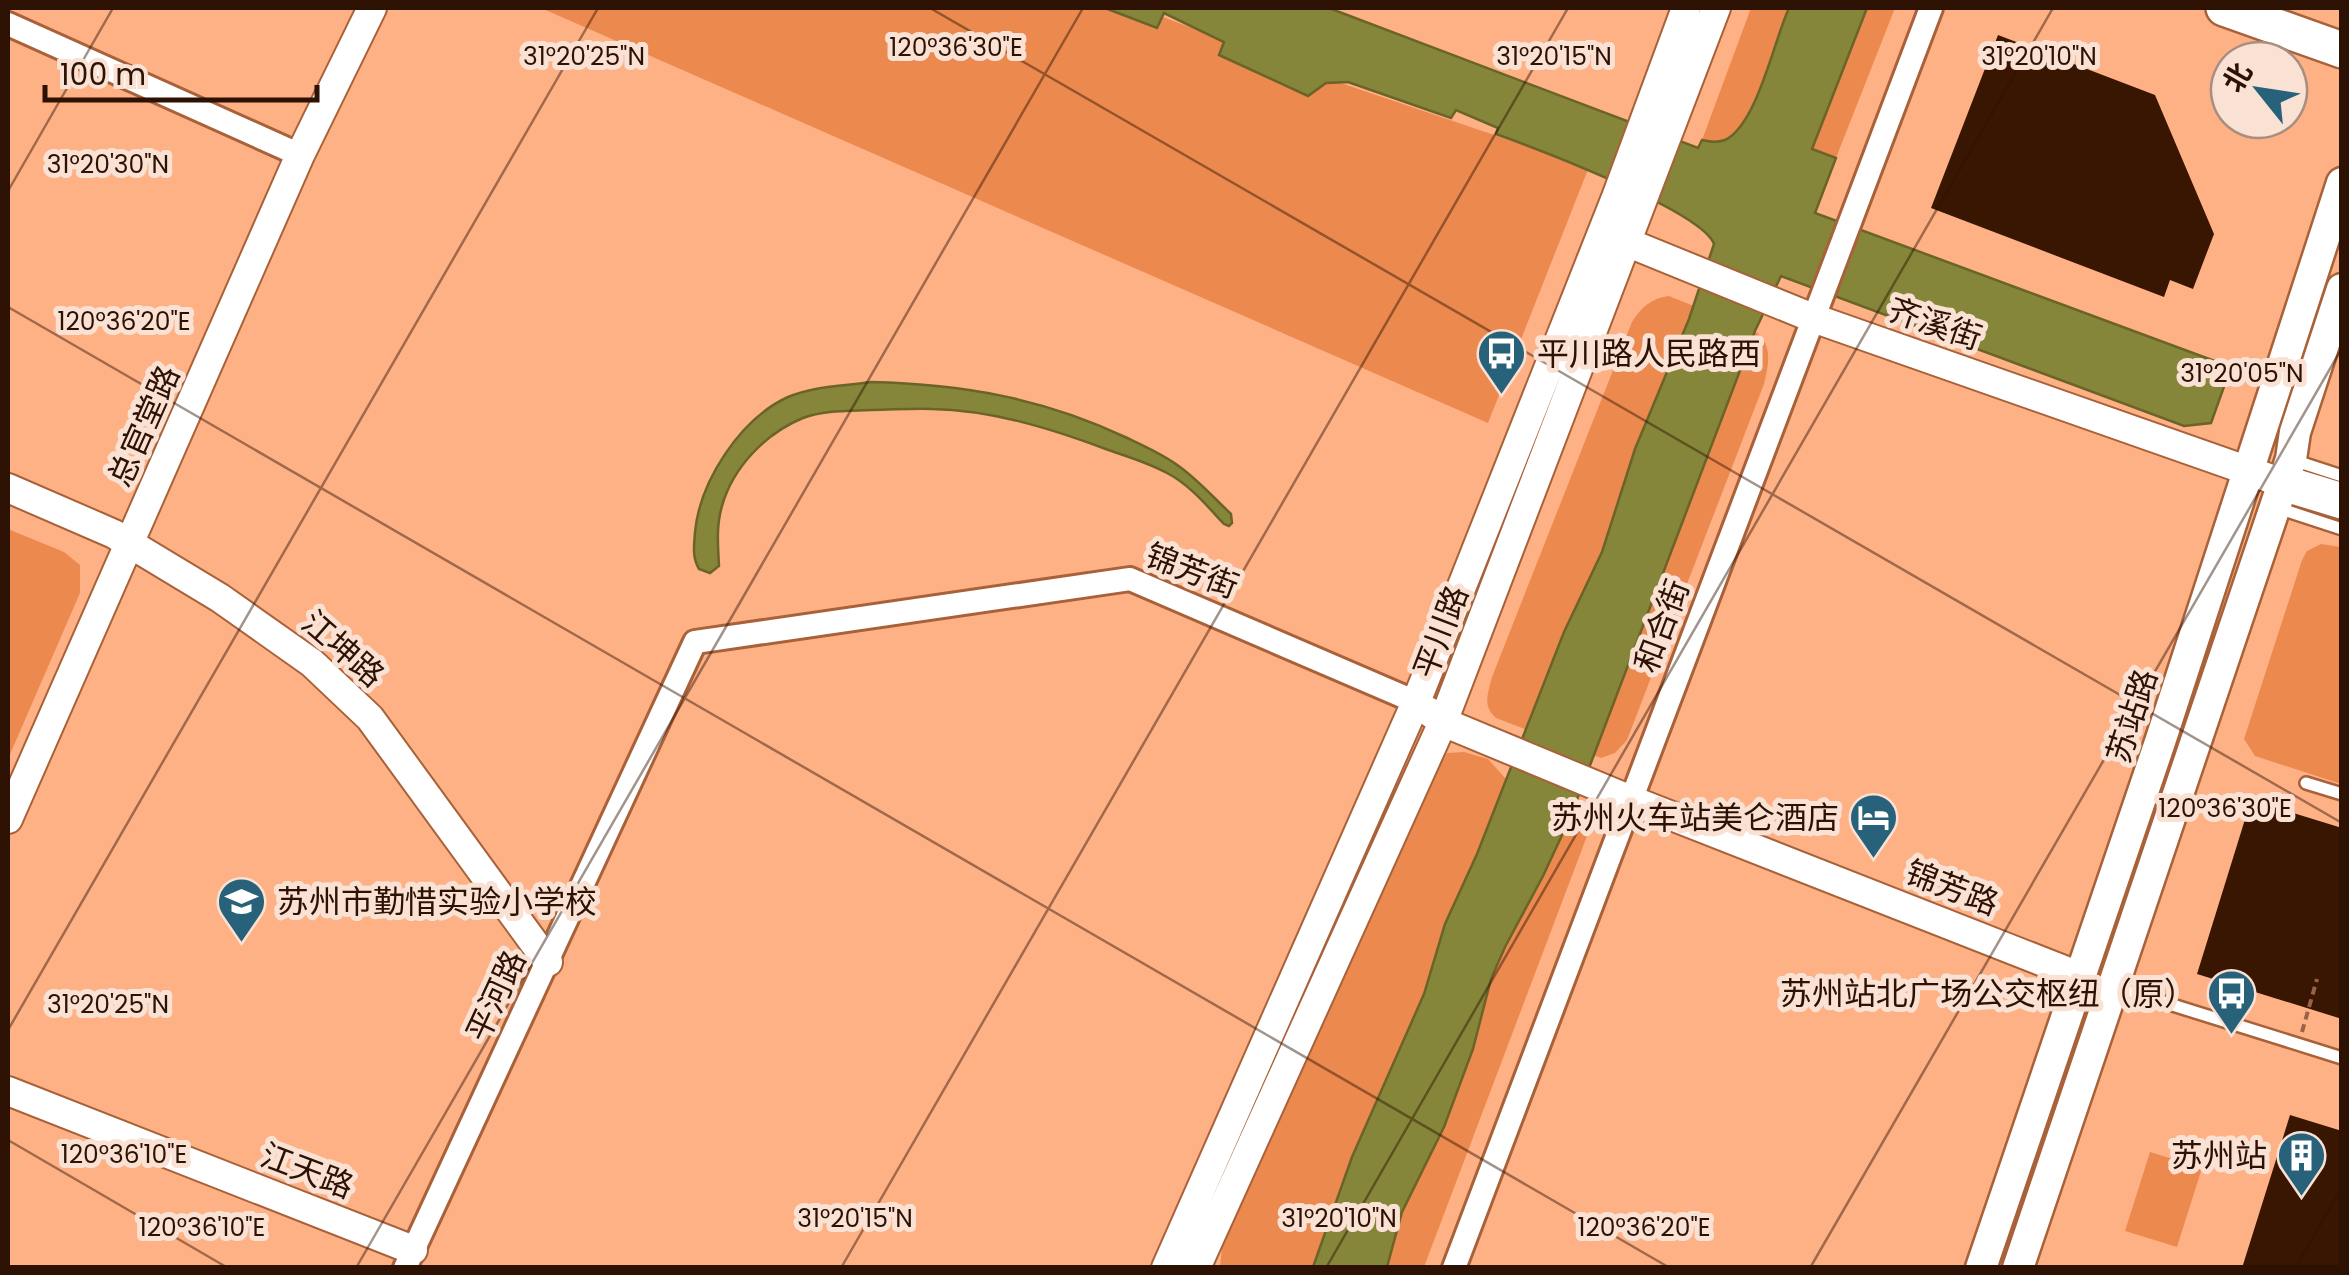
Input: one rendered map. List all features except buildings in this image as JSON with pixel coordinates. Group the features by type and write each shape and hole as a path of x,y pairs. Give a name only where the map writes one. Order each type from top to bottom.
{"main road":[{"path":"2224,8 2342,50"},
{"name":"苏站路","path":"1981,1268 2160,742 2342,183"},
{"name":"苏站路","path":"2018,1268 2283,483 2295,432 2336,323 2342,289"},
{"path":"2283,483 2342,501"}],"street":[{"name":"总官堂路","path":"8,819 300,154 372,8"},
{"name":"平川路","path":"1662,114 1686,8"},
{"name":"平川路","path":"1196,1268 1444,722 1662,114 1716,8"},
{"name":"和合街","path":"1454,1268 1931,8"},
{"path":"8,24 300,154"},
{"name":"平川路","path":"1166,1268 1615,238"},
{"name":"齐溪街","path":"1615,238 1782,306 1817,308 2283,483"},
{"name":"江坤路","path":"8,488 114,534 220,598 312,662 370,718 548,962"},
{"name":"锦芳街","path":"695,642 1130,580 1416,702 1444,722 1631,800"},
{"name":"平河路","path":"409,1259 695,642"},
{"name":"锦芳路","path":"1631,800 2079,976"},
{"name":"江天路","path":"8,1091 409,1259"}],"lane":[{"path":"2283,483 2342,476"},
{"path":"2283,483 2342,529"},
{"path":"2306,783 2342,794"},
{"path":"2079,976 2342,1058"}],"path":[{"path":"2298,1044 2317,979"}],"shaded area":[{"path":"541,8 1139,8 1323,77 1589,167 1488,423"},
{"path":"1105,8 1329,8 1698,148 1702,140 1725,140 1746,118 1789,8 1867,8 1812,149 1836,158 1815,213 2231,367 2211,423 2184,426 1781,276 1755,331 1570,818 1491,979 1473,1049 1444,1127 1402,1212 1387,1267 1313,1267 1352,1157 1424,994 1445,924 1477,854 1564,632 1602,552 1635,449 1689,319 1714,244 1703,230 1650,198 1496,134 1498,128 1456,110 1451,118 1348,82 1326,83 1308,96 1219,55 1224,42 1164,13 1157,28"},
{"path":"1751,8 1789,8 1746,118 1725,140 1702,140"},
{"path":"1867,8 1895,8 1836,158 1812,150"},
{"path":"1669,296 1755,331 1767,348 1767,369 1627,740 1615,753 1601,758 1496,718 1489,709 1488,694 1632,322 1648,304"},
{"path":"871,382 937,386 1001,396 1094,424 1153,450 1180,467 1231,514 1232,523 1224,524 1191,490 1159,469 1041,427 954,410 836,411 789,424 753,453 734,478 722,506 719,566 710,573 699,569 694,551 698,512 714,473 739,436 770,407 788,397 818,388"},
{"path":"8,529 64,552 80,565 80,593 8,759"},
{"path":"2321,544 2341,547 2341,784 2255,756 2244,739 2302,560 2307,551"},
{"path":"1464,752 1488,759 1506,779 1582,814 1587,836 1424,1267 1220,1268 1222,1246 1437,770 1447,753"},
{"path":"2150,1152 2202,1168 2177,1247 2125,1231"}],"place":[{"name":"平川路人民路西","path":"1502,396"},
{"name":"苏州火车站美仑酒店","path":"1874,860"},
{"name":"苏州市勤惜实验小学校","path":"242,944"},
{"name":"苏州站北广场公交枢纽（原）","path":"2231,1036"},
{"name":"苏州站","path":"2302,1198"}]}
